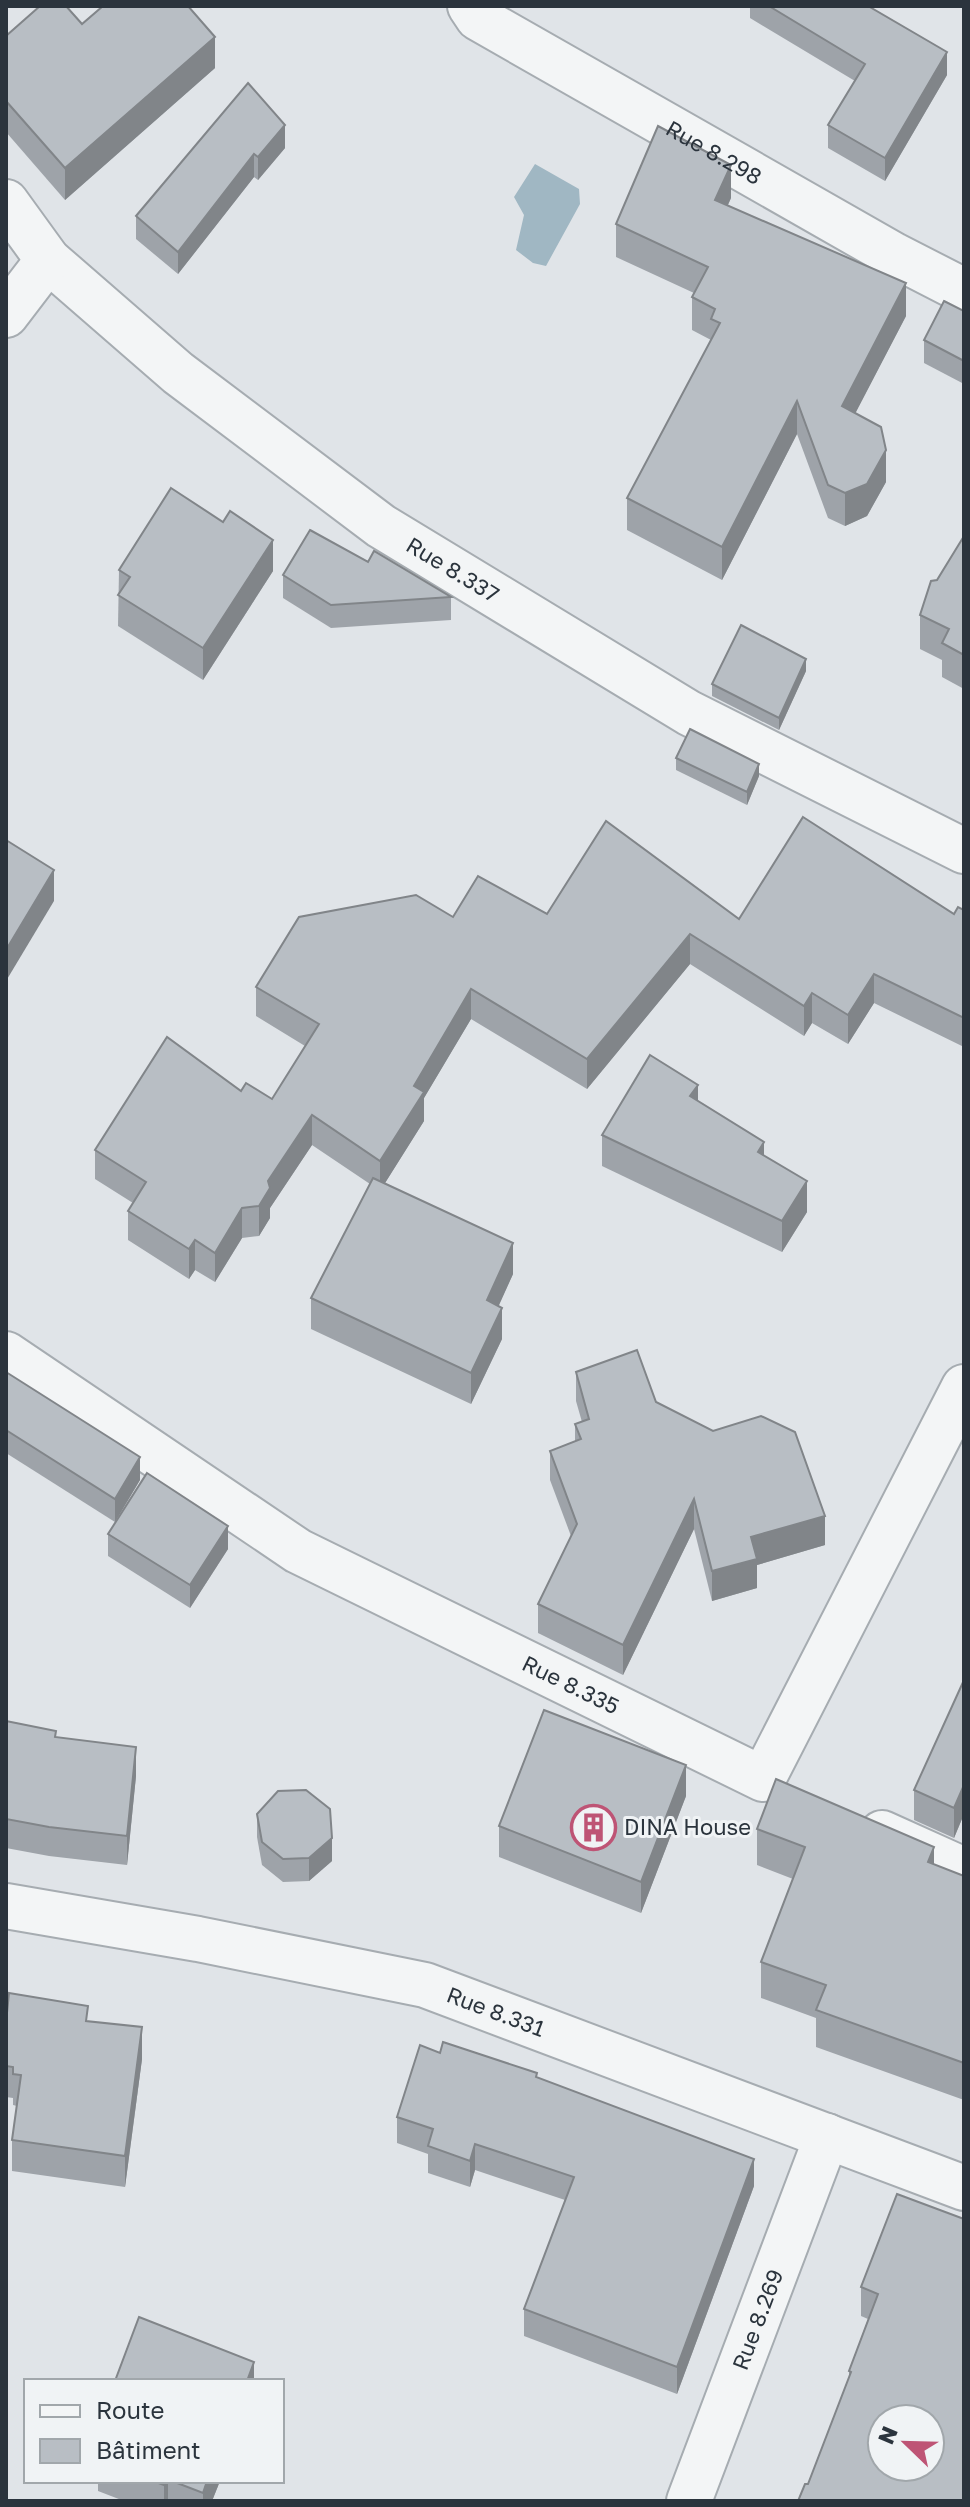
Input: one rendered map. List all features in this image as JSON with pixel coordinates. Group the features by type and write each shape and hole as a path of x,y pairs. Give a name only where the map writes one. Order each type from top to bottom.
{"street":[{"name":"Rue 8.298","path":"470,6 478,18 894,255 964,291"},
{"name":"Rue 8.337","path":"6,202 48,260 178,373 381,526 689,713 964,851"},
{"path":"6,315 48,260"},
{"name":"Rue 8.335","path":"6,1354 298,1551 777,1785 964,1387"},
{"path":"849,1818 964,1870"},
{"name":"Rue 8.331","path":"6,1906 198,1939 425,1985 964,2188"},
{"name":"Rue 8.269","path":"689,2501 827,2136"}],"water":[{"path":"535,164 579,189 580,204 546,266 533,263 516,250 524,215 514,197"}],"building":[{"path":"40,6 66,6 82,24 103,6 188,6 215,37 65,168 6,101 6,36"},
{"path":"769,6 868,6 947,52 885,158 828,125 865,64"},
{"path":"248,83 285,125 258,157 254,154 178,252 136,216"},
{"path":"658,126 731,165 715,200 906,283 842,406 881,427 886,450 867,484 845,493 828,485 797,401 722,547 627,498 720,323 711,319 715,309 692,297 708,267 616,224"},
{"path":"944,301 964,311 964,361 924,340"},
{"path":"171,488 223,522 230,511 273,540 203,648 118,595 130,577 119,570"},
{"path":"310,530 368,562 374,551 451,597 331,605 283,575"},
{"path":"964,536 964,655 942,643 949,629 920,615 931,581 937,580"},
{"path":"741,625 806,659 779,718 712,684"},
{"path":"690,729 759,764 747,792 676,758"},
{"path":"803,817 954,914 958,907 964,910 964,1018 874,974 848,1015 812,993 804,1006 690,934 587,1059 471,989 414,1086 424,1092 380,1161 312,1115 268,1181 270,1188 259,1206 242,1208 215,1253 195,1240 189,1249 128,1211 146,1182 95,1150 167,1037 241,1091 246,1083 272,1099 319,1024 256,987 299,917 416,895 453,917 478,876 547,914 606,821 739,919"},
{"path":"6,840 54,870 6,950"},
{"path":"650,1055 698,1085 690,1096 764,1142 758,1152 807,1181 782,1221 602,1135"},
{"path":"373,1178 513,1243 487,1300 502,1308 471,1373 311,1298"},
{"path":"637,1350 656,1402 713,1431 761,1416 795,1432 825,1516 751,1537 757,1559 712,1571 694,1499 623,1645 538,1604 577,1524 550,1451 581,1439 575,1424 589,1419 576,1372"},
{"path":"6,1372 140,1457 115,1499 6,1430"},
{"path":"147,1473 228,1526 190,1585 108,1534"},
{"path":"964,1680 964,1785 954,1808 914,1790"},
{"name":"DINA House","path":"544,1710 686,1765 641,1882 499,1826"},
{"path":"6,1721 56,1731 55,1737 136,1747 127,1836 6,1819"},
{"path":"776,1779 934,1847 928,1862 964,1876 964,2063 816,2010 826,1985 761,1962 805,1847 757,1829"},
{"path":"306,1790 330,1809 332,1838 309,1858 283,1859 262,1842 257,1814 278,1791"},
{"path":"9,1993 88,2006 86,2021 142,2027 125,2156 12,2140 21,2075 13,2074 13,2067 6,2066"},
{"path":"443,2042 537,2073 536,2077 754,2159 677,2367 524,2309 574,2177 475,2144 470,2161 428,2146 433,2129 397,2117 420,2045 440,2053"},
{"path":"897,2194 964,2219 964,2501 798,2501 805,2484 808,2484 878,2294 861,2287"},
{"path":"139,2317 254,2362 248,2379 116,2379"},
{"path":"177,2483 206,2483 203,2493"}],"place":[{"name":"DINA House","path":"593,1827"}]}
